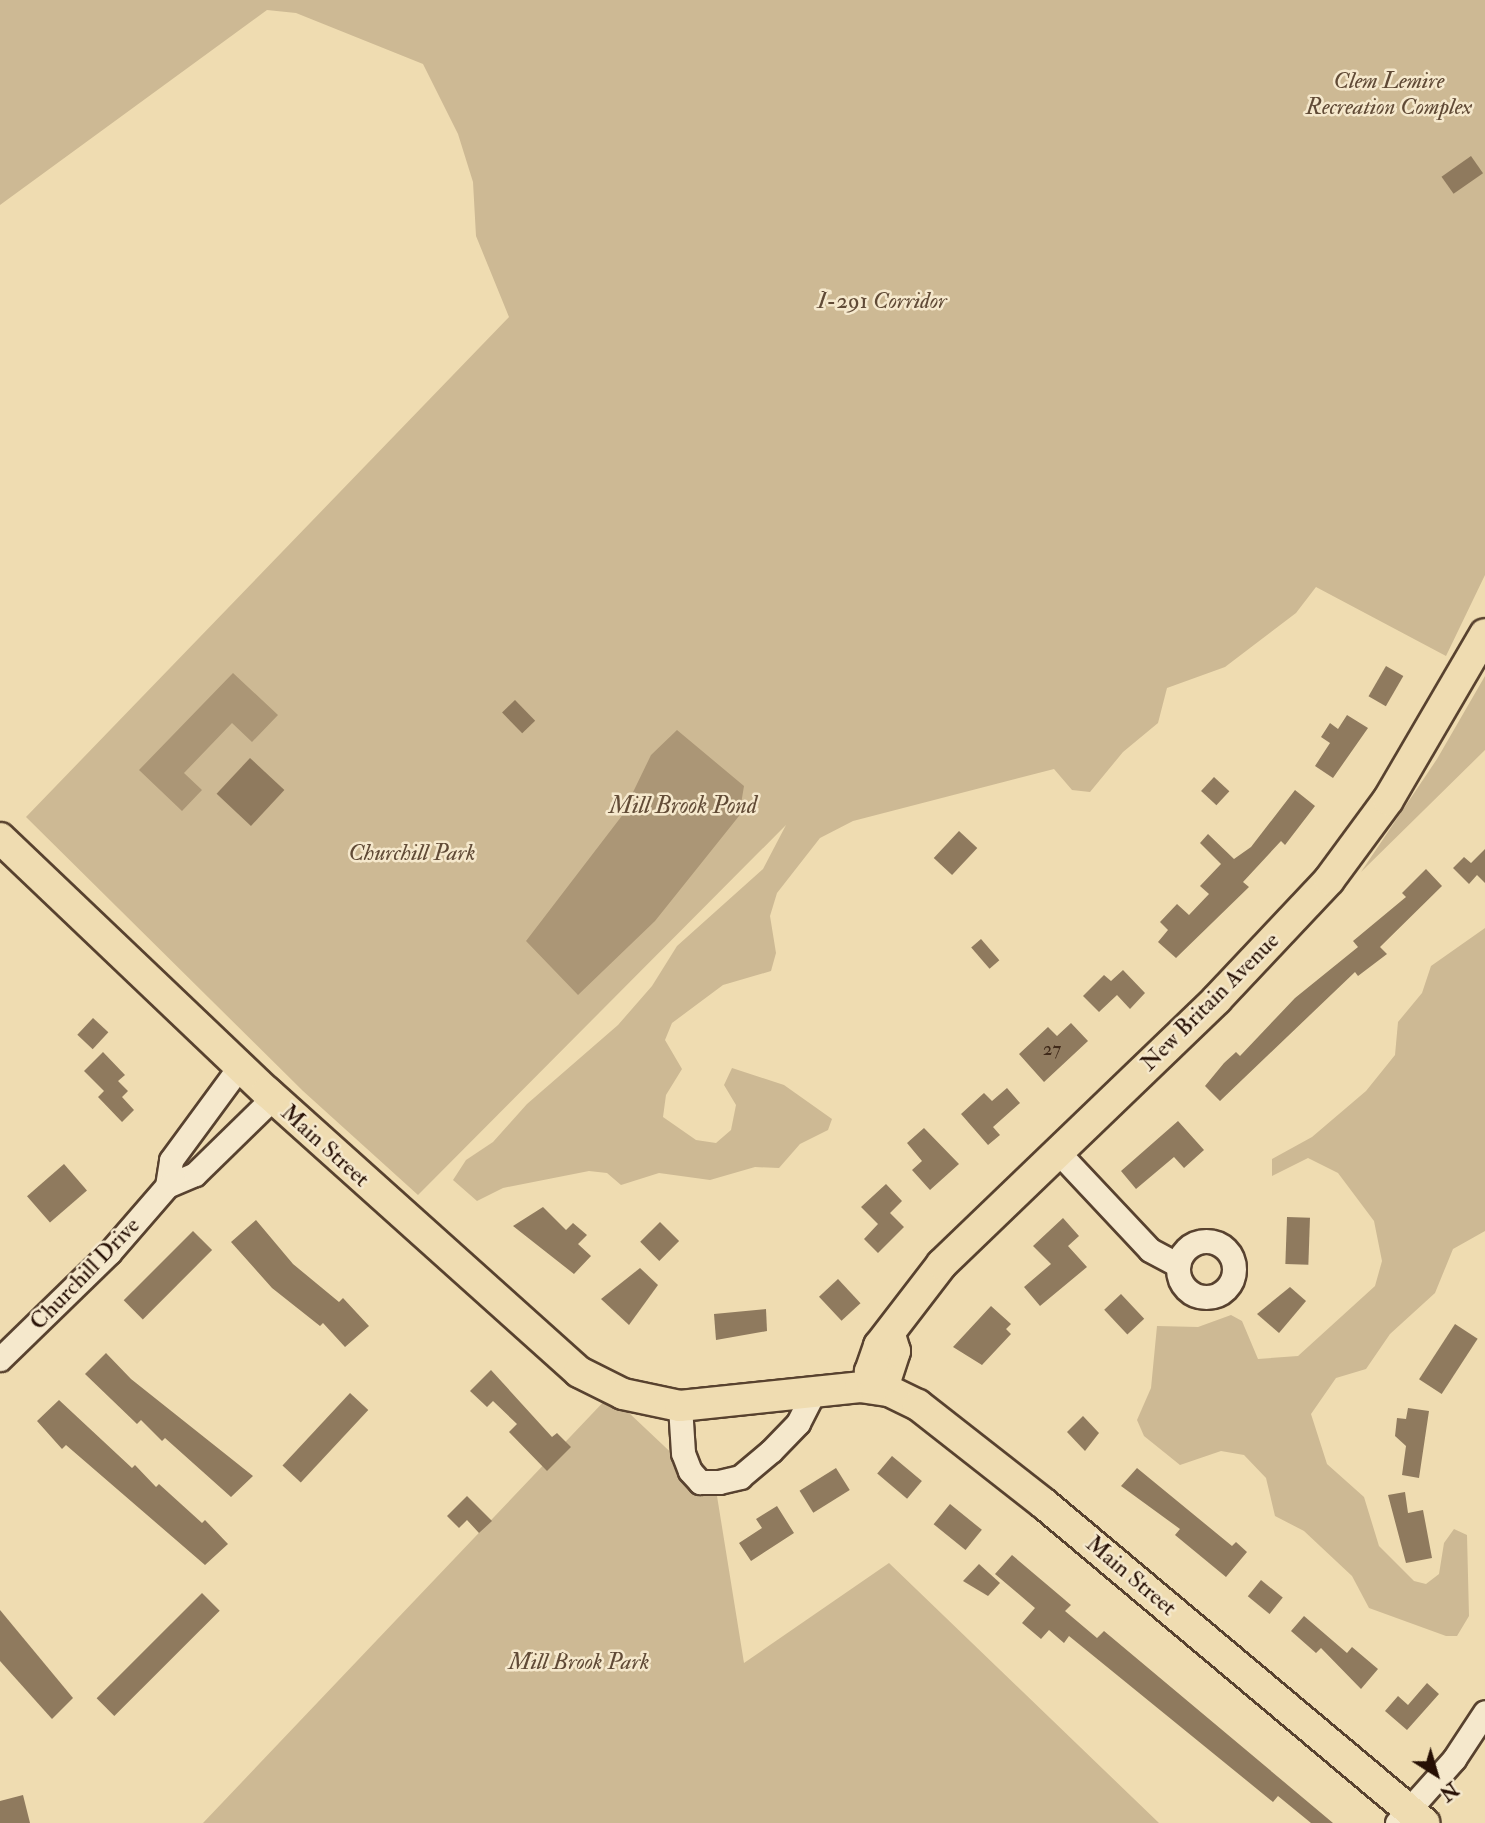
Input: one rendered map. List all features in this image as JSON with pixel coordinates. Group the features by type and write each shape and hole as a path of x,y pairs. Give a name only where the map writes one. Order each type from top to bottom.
{"main road":[{"name":"New Britain Avenue","path":"874,1387 886,1378 895,1351 890,1335 906,1305 942,1265 1217,999 1329,880 1388,800 1485,634"},
{"name":"Main Street","path":"0,838 273,1098 561,1359 623,1394 680,1406 874,1387 918,1405 1043,1503 1410,1819"}],"street":[{"name":"Churchill Drive","path":"167,1186 171,1160 240,1066"},
{"name":"Churchill Drive","path":"0,1359 109,1253 167,1186 195,1174 273,1098"},
{"path":"1058,1152 1150,1250 1178,1265"},
{"path":"680,1406 683,1453 690,1471 700,1482 719,1482 740,1477 771,1451 797,1423 813,1393"},
{"path":"1410,1819 1485,1712"}],"green space":[{"path":"0,0 1485,0 1485,575 1446,656 1316,587 1296,613 1225,667 1167,688 1158,723 1123,752 1090,792 1072,790 1054,769 853,821 820,838 777,893 770,916 776,953 771,971 723,985 672,1023 665,1040 682,1069 666,1095 663,1117 696,1140 716,1143 731,1130 736,1105 724,1085 732,1068 784,1085 832,1119 828,1130 800,1144 779,1168 755,1167 710,1180 659,1173 621,1185 607,1173 589,1171 503,1188 477,1201 453,1180 466,1160 493,1142 527,1104 618,1025 652,986 677,946 763,869 786,825 418,1195 303,1091 26,817 509,317 476,236 473,182 458,134 423,64 296,13 267,10 0,205"},
{"path":"1485,676 1485,750 1361,872 1437,759"},
{"path":"1485,928 1485,1231 1453,1249 1435,1293 1390,1334 1366,1369 1336,1378 1311,1414 1327,1464 1364,1497 1379,1546 1414,1581 1426,1584 1439,1574 1444,1543 1454,1529 1467,1535 1469,1616 1457,1636 1446,1636 1369,1608 1352,1576 1304,1531 1275,1516 1266,1478 1244,1455 1221,1451 1180,1465 1144,1436 1137,1420 1151,1388 1157,1326 1198,1327 1231,1315 1242,1321 1258,1359 1298,1356 1375,1286 1382,1261 1374,1221 1338,1173 1308,1158 1272,1176 1272,1159 1312,1137 1366,1091 1395,1055 1398,1022 1422,993 1431,966"},
{"name":"Mill Brook Park","path":"610,1395 717,1496 744,1663 889,1563 1159,1823 203,1823"}],"water":[{"path":"233,673 278,715 252,742 232,723 184,773 202,790 182,811 139,770"},
{"name":"Mill Brook Pond","path":"677,730 744,786 739,816 655,921 578,995 526,941 621,817 651,755"}],"building":[{"path":"1471,156 1483,173 1454,194 1442,177"},
{"path":"1386,666 1403,676 1386,706 1368,696"},
{"path":"515,700 535,721 522,733 502,713"},
{"path":"1347,715 1368,728 1333,778 1315,766 1330,743 1321,737 1330,723 1338,729"},
{"path":"250,758 284,790 251,826 217,794"},
{"path":"1214,777 1229,791 1216,805 1201,791"},
{"path":"1295,790 1315,806 1285,845 1281,841 1243,882 1249,887 1176,958 1158,942 1168,930 1160,922 1177,904 1189,915 1209,894 1200,886 1221,864 1200,843 1208,834 1234,859 1251,847"},
{"path":"959,831 977,848 952,875 934,858"},
{"path":"1485,849 1485,883 1477,875 1469,884 1453,868 1464,857 1471,863"},
{"path":"1426,869 1442,886 1380,947 1387,954 1358,976 1355,972 1220,1101 1205,1086 1224,1063 1236,1052 1240,1056 1295,998 1358,947 1353,941 1406,897 1402,893"},
{"path":"981,939 999,960 990,969 971,948"},
{"path":"1123,970 1145,993 1130,1009 1117,995 1099,1012 1083,996 1104,975 1111,981"},
{"path":"93,1018 108,1032 93,1049 77,1035"},
{"path":"1071,1023 1088,1041 1044,1082 1019,1054 1048,1027 1057,1036"},
{"path":"103,1052 125,1075 118,1081 128,1091 122,1097 134,1110 122,1122 98,1097 104,1091 84,1071"},
{"path":"1007,1088 1020,1103 993,1127 1000,1135 988,1145 961,1114 984,1093 992,1101"},
{"path":"1178,1121 1204,1150 1184,1168 1174,1157 1136,1189 1121,1171"},
{"path":"924,1128 959,1164 930,1190 912,1170 922,1161 907,1143"},
{"path":"64,1164 87,1190 50,1223 27,1196"},
{"path":"886,1184 902,1201 890,1213 904,1227 878,1253 864,1239 878,1224 861,1207"},
{"path":"543,1207 566,1230 573,1223 587,1235 578,1244 591,1256 574,1274 513,1226"},
{"path":"1287,1217 1310,1218 1308,1265 1285,1264"},
{"path":"1063,1218 1079,1236 1068,1246 1087,1267 1040,1306 1024,1287 1051,1264 1033,1246"},
{"path":"256,1220 293,1264 339,1302 343,1298 369,1326 345,1347 323,1323 320,1326 272,1288 231,1242"},
{"path":"660,1222 679,1241 659,1261 640,1242"},
{"path":"193,1231 212,1250 143,1319 124,1300"},
{"path":"640,1268 658,1285 629,1325 601,1299"},
{"path":"838,1279 861,1303 841,1321 819,1297"},
{"path":"1290,1287 1306,1301 1279,1333 1257,1314"},
{"path":"1121,1294 1144,1319 1127,1335 1104,1310"},
{"path":"991,1306 1011,1324 1006,1329 1011,1334 982,1365 953,1347"},
{"path":"766,1309 767,1331 716,1340 714,1314"},
{"path":"1455,1324 1478,1339 1442,1394 1419,1379"},
{"path":"106,1353 131,1379 253,1476 231,1497 165,1438 162,1441 141,1420 137,1424 85,1374"},
{"path":"491,1370 552,1437 557,1433 571,1447 547,1471 509,1432 517,1424 493,1401 487,1407 470,1391"},
{"path":"350,1393 368,1410 301,1482 282,1465"},
{"path":"59,1400 132,1468 135,1465 156,1487 159,1484 202,1523 205,1520 228,1544 205,1565 66,1445 62,1449 37,1421"},
{"path":"1408,1408 1429,1411 1419,1478 1402,1475 1406,1446 1395,1436 1397,1418 1406,1419"},
{"path":"1083,1416 1099,1433 1085,1451 1067,1432"},
{"path":"892,1456 922,1481 907,1499 877,1474"},
{"path":"836,1468 850,1490 813,1513 800,1491"},
{"path":"1137,1468 1232,1546 1236,1542 1247,1552 1226,1577 1175,1535 1180,1529 1121,1486"},
{"path":"1405,1492 1408,1513 1423,1510 1432,1558 1406,1563 1388,1495"},
{"path":"467,1496 492,1521 479,1533 467,1520 459,1528 447,1516"},
{"path":"950,1504 982,1530 966,1550 934,1524"},
{"path":"777,1506 794,1533 751,1561 739,1543 762,1528 756,1519"},
{"path":"1012,1555 1071,1605 1065,1611 1097,1638 1104,1631 1333,1823 1311,1823 1278,1796 1273,1802 1069,1636 1064,1643 1049,1630 1041,1639 1022,1623 1035,1608 995,1574"},
{"path":"979,1564 1000,1583 988,1596 963,1581"},
{"path":"1261,1580 1283,1598 1270,1614 1248,1596"},
{"path":"202,1593 220,1611 114,1716 97,1698"},
{"path":"0,1610 73,1698 52,1719 0,1661"},
{"path":"1304,1616 1347,1653 1352,1647 1378,1669 1361,1689 1321,1648 1316,1653 1291,1631"},
{"path":"1427,1683 1439,1694 1407,1730 1385,1711 1398,1696 1408,1705"},
{"path":"23,1795 30,1823 0,1823 0,1801"}],"park label":[{"name":"Clem Lemire Recreation Complex","path":"1389,94"},
{"name":"I-291 Corridor","path":"882,301"},
{"name":"Churchill Park","path":"412,853"}]}
